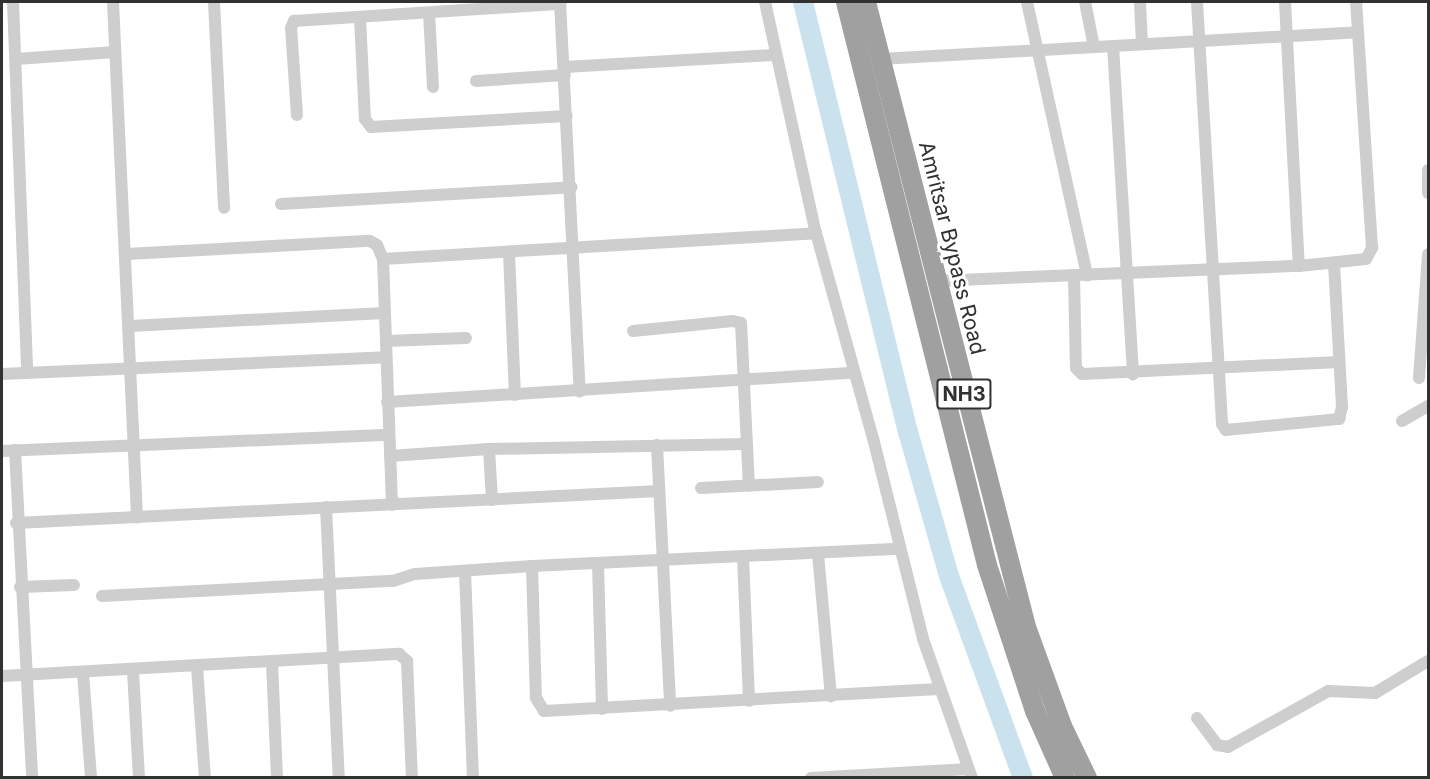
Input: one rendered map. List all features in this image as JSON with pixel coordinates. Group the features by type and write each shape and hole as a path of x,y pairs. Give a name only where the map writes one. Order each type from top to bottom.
{"highway":[{"name":"Amritsar Bypass Road","path":"846,2 987,565 1035,711 1065,777"},
{"name":"Amritsar Bypass Road","path":"866,2 1026,627 1062,726 1087,777"}],"street":[{"path":"13,2 27,373"},
{"path":"113,2 127,254 137,517"},
{"path":"214,2 224,208"},
{"path":"765,2 816,233 900,549 938,689 971,773 811,777"},
{"path":"1027,2 1087,276"},
{"path":"1085,2 1095,47"},
{"path":"1140,2 1142,44"},
{"path":"1197,2 1222,424 1234,432 1339,419 1342,411 1334,264"},
{"path":"1285,2 1299,266"},
{"path":"936,281 1299,266 1366,259 1372,248 1356,2"},
{"path":"297,115 292,24 301,19 360,18 560,3 572,187 580,391"},
{"path":"429,13 433,87"},
{"path":"360,18 365,118 371,127 567,116"},
{"path":"880,59 1142,44 1200,43 1358,32"},
{"path":"1113,46 1133,374"},
{"path":"16,59 115,52"},
{"path":"476,81 565,71 776,55"},
{"path":"1428,170 1428,193"},
{"path":"281,204 572,187"},
{"path":"383,260 575,250 816,233"},
{"path":"127,254 370,241 380,249 383,260 392,505"},
{"path":"510,253 515,395"},
{"path":"1419,378 1426,338 1428,254"},
{"path":"1074,276 1078,372 1086,375 1133,374 1218,366 1339,362"},
{"path":"130,326 385,313"},
{"path":"633,331 739,322 745,381 749,486"},
{"path":"386,342 466,338"},
{"path":"2,374 386,357"},
{"path":"387,402 854,373"},
{"path":"1402,421 1428,406"},
{"path":"2,451 389,435"},
{"path":"390,456 489,449 747,444"},
{"path":"657,445 670,706"},
{"path":"489,449 492,500"},
{"path":"15,450 16,523 32,777"},
{"path":"701,488 818,482"},
{"path":"16,523 659,491"},
{"path":"326,507 339,777"},
{"path":"102,596 393,581 415,574 532,566 664,562 900,549"},
{"path":"818,554 831,696"},
{"path":"743,556 749,701"},
{"path":"598,564 602,709"},
{"path":"532,566 538,704 549,712 938,689"},
{"path":"465,571 473,777"},
{"path":"20,587 74,585"},
{"path":"2,676 133,671 399,654 406,659 412,777"},
{"path":"1197,718 1217,745 1228,747 1328,691 1375,693 1428,661"},
{"path":"272,663 277,777"},
{"path":"197,667 205,777"},
{"path":"133,671 139,777"},
{"path":"83,673 91,777"}],"waterway":[{"path":"803,2 908,432 949,576 1023,778"}]}
